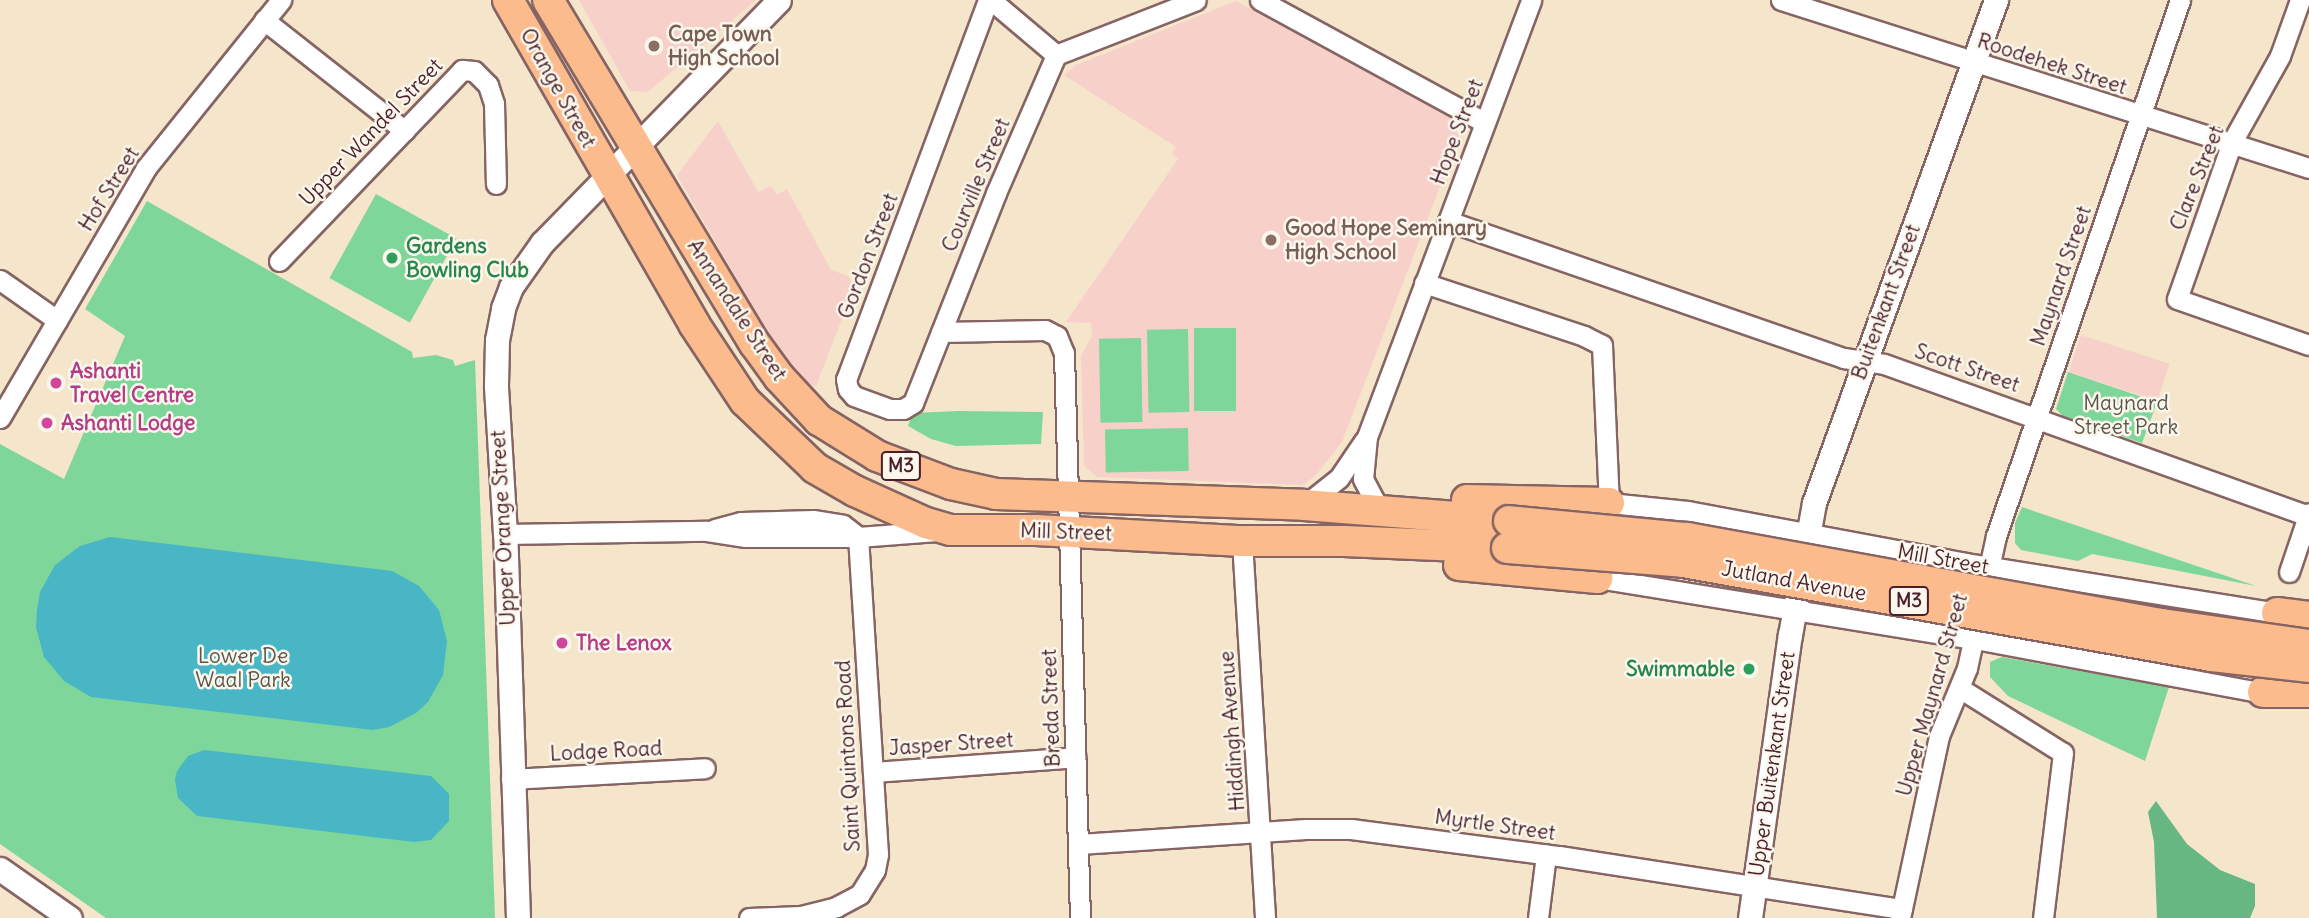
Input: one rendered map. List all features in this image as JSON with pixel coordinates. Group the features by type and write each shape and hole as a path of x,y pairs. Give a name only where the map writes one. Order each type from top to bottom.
{"main road":[{"name":"Orange Street","path":"508,0 608,176"},
{"name":"Orange Street","path":"548,0 635,148"},
{"name":"Annandale Street","path":"635,148 755,344 779,377 819,420 877,456 951,484 996,494 1066,496"},
{"name":"Annandale Street","path":"608,176 707,344 745,401 777,435 815,468 855,491 926,523 950,530"},
{"name":"Mill Street","path":"1066,496 1385,510"},
{"path":"1385,510 1430,501 1609,503"},
{"name":"Jutland Avenue","path":"1385,510 1508,535 1683,562 2211,656 2309,667"},
{"name":"Mill Street","path":"950,530 1068,531 1275,541"},
{"name":"Jutland Avenue","path":"1275,541 1508,535 1687,538 2175,626 2309,645"},
{"path":"1275,541 1341,554 1597,578"},
{"path":"2277,613 2309,617"},
{"path":"2263,692 2309,692"}],"street":[{"name":"Hof Street","path":"0,418 146,168 281,0"},
{"name":"Upper Orange Street","path":"518,918 511,779 505,534 496,385 497,340 503,308 511,287 542,243 779,0"},
{"path":"998,3 1056,55 1196,0"},
{"path":"1260,0 1484,122"},
{"name":"Hope Street","path":"1304,505 1339,478 1367,437 1531,0"},
{"name":"Roodehek Street","path":"1782,0 2309,168"},
{"name":"Buitenkant Street","path":"1795,610 1814,503 1996,0"},
{"name":"Maynard Street","path":"1990,568 1996,536 2180,0"},
{"name":"Clare Street","path":"2300,0 2280,56 2232,142 2177,299 2309,345"},
{"name":"Gordon Street","path":"941,332 913,403 902,410 890,409 854,396 848,389 846,379 998,3"},
{"path":"264,20 405,131"},
{"name":"Courville Street","path":"941,332 1056,55"},
{"name":"Upper Wandel Street","path":"279,261 462,70 474,71 488,85 494,104 496,184"},
{"name":"Scott Street","path":"1448,221 1844,358 1884,364 2309,515"},
{"path":"0,281 57,320"},
{"path":"1424,283 1584,336 1602,345 1609,503"},
{"name":"Breda Street","path":"941,332 1045,330 1058,336 1064,353 1080,918"},
{"name":"Hope Street","path":"1367,437 1363,479 1385,510"},
{"name":"Mill Street","path":"1609,503 1688,511 1990,568 2277,613"},
{"path":"2289,572 2309,515"},
{"path":"505,534 707,531 741,522 813,520 843,524 858,537"},
{"name":"Mill Street","path":"858,537 950,530"},
{"name":"Saint Quintons Road","path":"749,918 801,915 827,910 860,894 870,881 878,854 858,537"},
{"name":"Hiddingh Avenue","path":"1242,541 1262,831 1265,918"},
{"name":"Upper Maynard Street","path":"1901,914 1940,736 1961,689 1990,568"},
{"path":"1597,578 1975,639 2263,692 2309,704"},
{"name":"Upper Buitenkant Street","path":"1750,918 1795,610"},
{"path":"1961,689 2063,753 2043,918"},
{"name":"Jasper Street","path":"873,772 1075,757"},
{"name":"Lodge Road","path":"511,779 705,768"},
{"name":"Myrtle Street","path":"1079,844 1262,831 1351,829 1754,886 1901,914"},
{"path":"1538,918 1546,855"},
{"path":"0,869 70,918"}],"shaded area":[{"name":"Cape Town High School","path":"579,0 756,0 648,92 630,91"},
{"name":"Good Hope Seminary High School","path":"1236,1 1454,120 1459,137 1342,442 1315,476 1303,485 1097,477 1084,466 1081,356 1092,336 1091,323 1066,322 1178,159 1172,154 1176,147 1064,75 1076,65"},
{"path":"718,121 758,192 771,186 777,195 787,189 831,270 848,276 854,288 816,386 805,384 777,350 677,175"},
{"path":"2081,335 2169,364 2157,401 2069,372"}],"green space":[{"name":"Gardens Bowling Club","path":"376,194 456,239 410,323 329,278"},
{"name":"Lower De Waal Park","path":"147,201 412,352 413,358 436,355 453,360 455,366 475,360 495,918 106,918 0,844 0,444 64,479 125,336 85,309"},
{"path":"1194,328 1236,328 1236,411 1194,411"},
{"path":"1188,329 1189,412 1148,413 1147,330"},
{"path":"1141,338 1142,422 1100,423 1099,339"},
{"name":"Maynard Street Park","path":"2068,372 2157,402 2142,443 2063,416 2056,409"},
{"path":"1043,412 1041,444 956,446 931,439 908,426 913,413"},
{"path":"1188,428 1189,471 1106,472 1105,429"},
{"path":"2022,507 2256,586 2092,554 2078,561 2021,550 2015,543 2015,523"},
{"path":"2002,657 2169,687 2145,761 2008,696 1990,677 1990,662"},
{"path":"2156,801 2187,844 2220,870 2255,884 2255,906 2250,918 2157,918 2154,842 2148,812"}],"water":[{"path":"110,537 392,571 419,586 439,610 447,641 443,675 428,702 416,713 389,727 373,730 91,697 64,681 44,657 36,627 37,609 40,592 55,565 80,546"},
{"path":"204,750 431,776 449,794 449,821 431,840 414,842 197,816 178,798 175,780 177,771 188,756"}],"place":[{"name":"Cape Town High School","path":"654,46"},
{"name":"Good Hope Seminary High School","path":"1271,240"},
{"name":"Gardens Bowling Club","path":"392,258"},
{"name":"Ashanti Travel Centre","path":"56,383"},
{"name":"Ashanti Lodge","path":"47,423"},
{"name":"The Lenox","path":"562,643"},
{"name":"Swimmable","path":"1749,669"}]}
